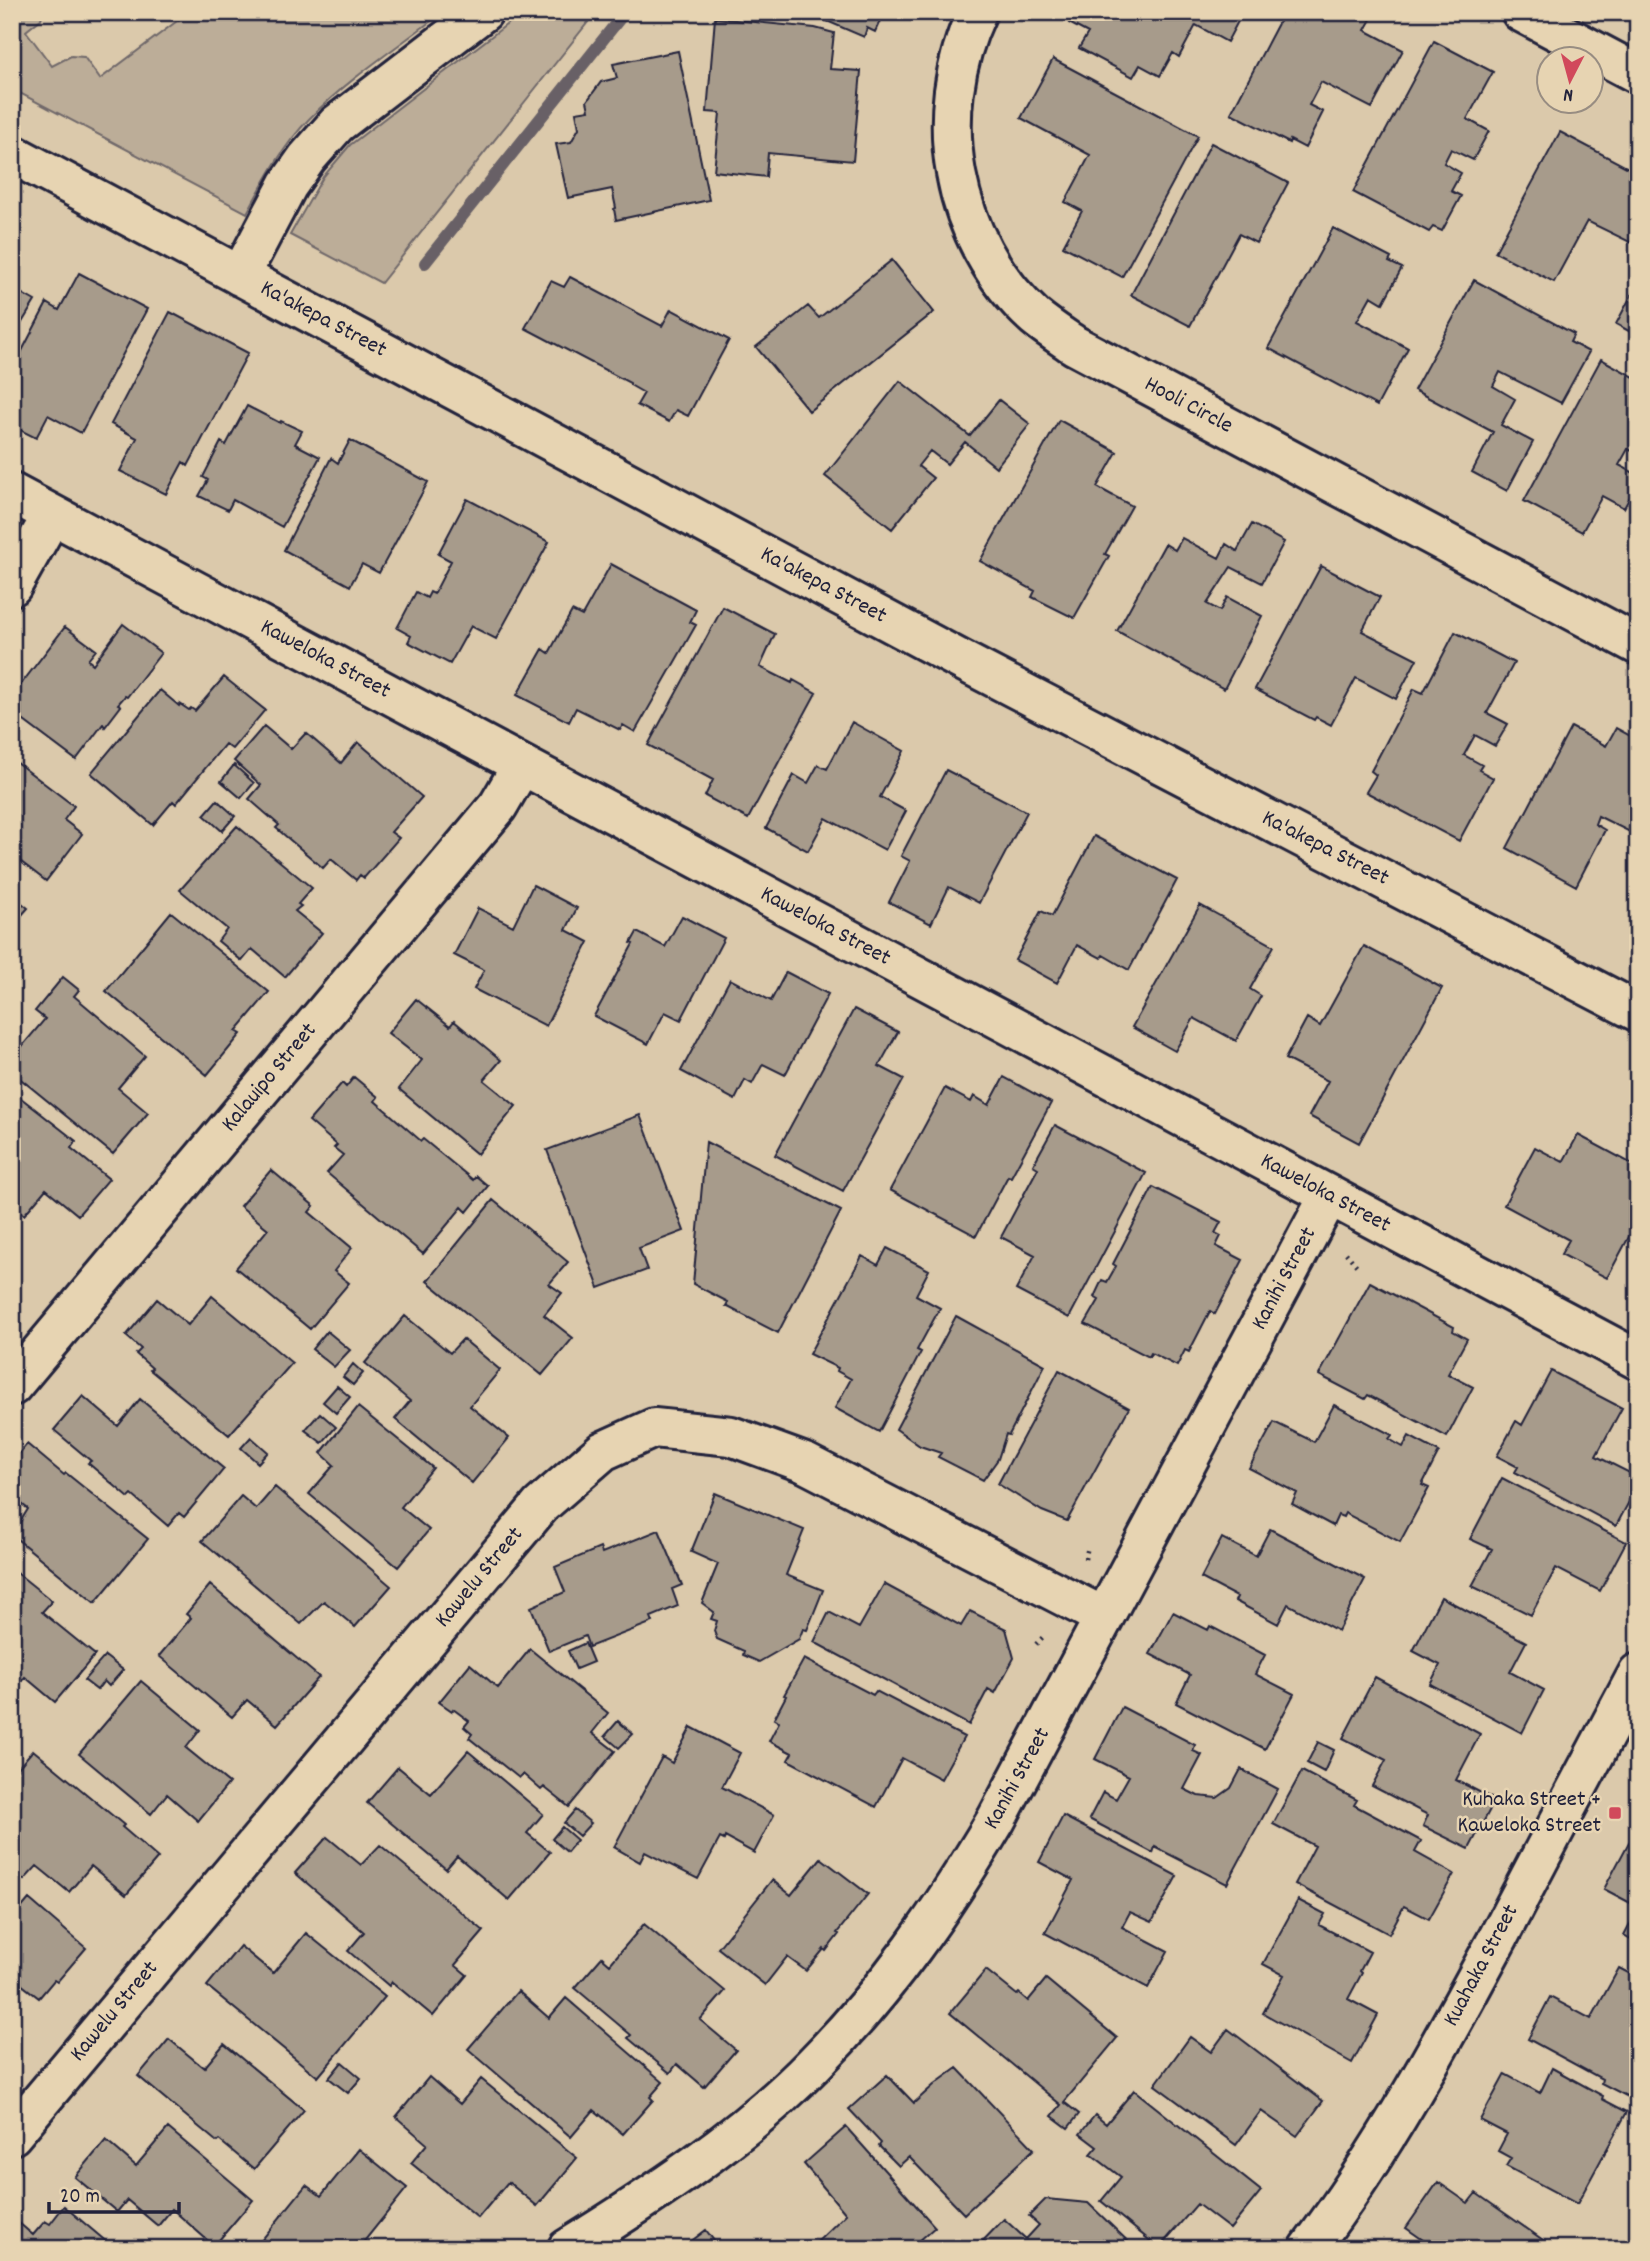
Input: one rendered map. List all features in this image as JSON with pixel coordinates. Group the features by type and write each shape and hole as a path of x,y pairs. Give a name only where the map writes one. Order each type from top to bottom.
{"street":[{"path":"240,276 288,185 337,124 483,12"},
{"name":"Hooli Circle","path":"977,12 963,49 953,94 951,136 957,184 970,223 990,262 1035,316 1097,358 1638,645"},
{"path":"1521,12 1638,74"},
{"name":"Ka'akepa Street","path":"12,154 961,660 1638,1012"},
{"name":"Kaweloka Street","path":"12,494 1638,1360"},
{"path":"12,586 52,514"},
{"name":"Kalauipo Street","path":"12,1386 498,806 522,765"},
{"name":"Kanihi Street","path":"567,2249 631,2210 716,2149 811,2067 868,2006 917,1945 996,1820 1329,1196"},
{"name":"Kawelu Street","path":"12,2134 541,1505 603,1451 654,1428 731,1436 805,1463 1104,1618"},
{"name":"Kuahaka Street","path":"1309,2249 1387,2137 1449,2029 1638,1674"}],"path":[{"path":"1345,1253 1357,1266"},
{"path":"1085,1560 1088,1547"},
{"path":"1036,1644 1044,1636"}],"shaded area":[{"path":"12,12 43,12 41,19 26,31 52,66 71,56 84,57 100,79 189,12 443,12 357,77 309,119 283,152 247,213 12,89"},
{"path":"523,12 596,12 381,283 290,235 323,177 350,145"}],"building":[{"path":"806,12 884,12 875,32 867,28 864,37"},
{"path":"1075,12 1243,12 1227,42 1196,25 1179,57 1173,53 1160,76 1140,65 1133,77 1079,48 1088,33 1069,23"},
{"path":"1284,12 1375,12 1365,30 1403,50 1372,108 1321,82 1309,105 1323,112 1305,148 1290,140 1289,143 1231,113"},
{"path":"715,18 815,28 834,33 830,69 861,71 853,161 768,153 766,177 714,171 720,113 707,112"},
{"path":"1434,41 1493,72 1467,119 1489,131 1473,160 1451,149 1444,163 1461,173 1451,191 1461,196 1442,231 1433,227 1429,232 1353,192"},
{"path":"678,51 709,200 616,220 612,189 568,198 556,144 571,142 579,128 576,112 589,110 587,101 601,82 617,78 613,64"},
{"path":"1053,59 1198,136 1122,277 1063,246 1082,211 1065,202 1090,155 1021,118"},
{"path":"1560,132 1638,173 1638,246 1587,221 1554,282 1495,252"},
{"path":"1211,143 1288,183 1256,243 1239,234 1190,326 1131,295"},
{"path":"1333,228 1391,258 1389,262 1402,268 1383,303 1371,296 1357,321 1408,348 1377,406 1268,348"},
{"path":"892,260 934,312 809,411 756,347 808,306 819,318"},
{"path":"79,273 147,309 81,433 48,415 36,438 12,426 12,370 47,303 59,310"},
{"path":"570,277 662,326 671,309 729,340 688,416 676,410 669,422 637,405 644,393 630,383 525,328 551,281 564,287"},
{"path":"1474,280 1574,334 1570,342 1589,352 1561,403 1500,372 1493,386 1515,399 1501,425 1533,442 1507,491 1472,472 1493,432 1414,390"},
{"path":"1638,283 1638,336 1616,324"},
{"path":"12,288 35,301 12,339"},
{"path":"170,312 248,353 188,466 183,462 166,494 120,471 137,438 111,424"},
{"path":"1601,359 1638,379 1638,454 1628,449 1619,465 1638,475 1638,482 1624,508 1602,496 1582,532 1524,501"},
{"path":"900,381 970,436 999,400 1030,424 996,467 965,442 947,464 930,451 918,466 933,478 892,529 825,476"},
{"path":"247,406 302,431 295,444 320,457 282,527 233,500 228,510 199,496 208,480 203,477 221,442 226,445"},
{"path":"1059,420 1117,452 1097,487 1132,506 1105,554 1109,556 1074,618 1032,597 1035,591 980,561"},
{"path":"350,440 428,482 379,573 362,564 350,586 284,550 331,458 338,463"},
{"path":"467,499 549,542 496,639 471,626 450,664 408,642 411,636 397,628 416,592 427,598 430,592 434,594 451,561 438,554"},
{"path":"1252,524 1284,542 1262,583 1231,567 1207,604 1220,611 1227,597 1262,616 1224,689 1117,631 1165,544 1175,550 1182,538 1219,558 1226,544 1237,551"},
{"path":"611,564 696,610 690,622 696,625 635,732 623,725 620,730 576,708 569,722 517,695 543,649 549,653 572,611 582,616"},
{"path":"1321,566 1380,597 1362,631 1417,659 1396,699 1356,678 1331,725 1316,717 1314,720 1255,689"},
{"path":"723,607 775,634 760,667 792,683 793,680 816,693 748,819 705,796 713,780 648,745"},
{"path":"123,624 161,653 127,697 118,704 121,706 105,727 103,724 76,760 12,712 12,696 65,627 96,650 88,660 93,664"},
{"path":"1455,632 1514,663 1487,713 1508,724 1495,746 1475,735 1464,755 1482,765 1479,770 1493,778 1459,841 1366,792 1376,775 1371,771 1414,689 1423,693"},
{"path":"224,677 265,710 232,749 225,744 176,804 173,801 153,825 91,773 160,690 179,706 180,704 195,711"},
{"path":"852,722 904,751 880,797 906,811 885,850 826,818 808,851 766,828 794,775 808,783 818,765 827,769"},
{"path":"264,726 291,749 306,733 341,763 358,742 422,797 391,832 399,838 364,878 360,875 356,880 331,859 323,868 276,828 279,825 249,799 261,785 234,761"},
{"path":"1571,727 1606,746 1616,728 1638,740 1638,836 1598,816 1595,824 1605,830 1576,886 1507,848"},
{"path":"12,759 74,806 64,820 82,834 46,881 12,855"},
{"path":"234,765 254,783 241,798 221,781"},
{"path":"946,770 1027,812 979,903 949,887 931,924 889,902 910,861 901,856"},
{"path":"217,800 235,816 222,831 204,815"},
{"path":"237,826 312,888 295,911 322,933 285,977 252,949 242,961 218,941 227,929 180,890"},
{"path":"1094,836 1177,880 1129,970 1103,955 1101,958 1077,945 1057,983 1015,960 1041,911 1052,916"},
{"path":"533,885 577,908 566,930 589,942 546,1026 474,989 484,970 454,955 478,908 513,926"},
{"path":"12,895 28,908 12,926"},
{"path":"1200,905 1274,946 1250,989 1261,996 1236,1041 1194,1018 1175,1051 1132,1027"},
{"path":"171,912 269,992 236,1031 241,1034 207,1075 106,991"},
{"path":"682,916 724,938 681,1020 665,1012 648,1044 594,1016 637,932 665,947"},
{"path":"1364,946 1442,988 1359,1143 1309,1116 1328,1081 1285,1059 1307,1018 1320,1026"},
{"path":"786,972 828,994 785,1075 763,1064 752,1084 745,1080 735,1100 681,1071 730,979 771,1001"},
{"path":"63,977 79,990 74,996 145,1056 118,1088 148,1113 113,1154 12,1072 12,1058 45,1019 35,1011"},
{"path":"416,999 450,1026 454,1021 501,1060 484,1080 516,1106 477,1154 399,1089 422,1060 388,1033"},
{"path":"854,1009 898,1032 879,1066 904,1079 843,1191 775,1155"},
{"path":"354,1077 378,1097 375,1101 421,1141 423,1139 473,1180 476,1176 488,1186 467,1212 462,1207 423,1254 327,1173 343,1155 334,1148 337,1145 309,1121 342,1083 346,1087"},
{"path":"1004,1077 1051,1103 976,1236 890,1190 945,1088 971,1102 974,1096 989,1105"},
{"path":"12,1091 76,1141 71,1148 109,1179 78,1215 46,1189 24,1215 12,1205"},
{"path":"640,1115 684,1231 639,1248 647,1270 599,1288 547,1150"},
{"path":"1055,1125 1146,1173 1069,1318 1016,1290 1035,1255 1001,1237 1038,1168 1033,1165"},
{"path":"1578,1135 1638,1167 1638,1220 1607,1278 1561,1254 1569,1240 1504,1205 1535,1147 1563,1162"},
{"path":"706,1142 841,1211 778,1333 726,1306 728,1302 693,1284"},
{"path":"271,1170 314,1206 309,1212 352,1248 334,1271 349,1283 310,1329 236,1268 268,1229 240,1206"},
{"path":"1153,1187 1221,1222 1215,1233 1221,1236 1216,1246 1243,1260 1215,1314 1210,1311 1189,1352 1185,1350 1177,1366 1151,1353 1149,1357 1085,1324 1099,1300 1094,1297 1102,1280 1107,1282 1116,1266 1113,1264"},
{"path":"493,1200 568,1262 549,1284 562,1293 544,1315 573,1338 542,1375 427,1281"},
{"path":"887,1248 929,1270 916,1295 940,1308 917,1350 921,1352 879,1432 835,1408 851,1379 837,1371 838,1368 809,1354 862,1256 878,1265"},
{"path":"1370,1282 1454,1327 1453,1331 1467,1339 1448,1374 1473,1387 1447,1437 1368,1395 1365,1399 1319,1375"},
{"path":"212,1296 292,1363 229,1435 150,1370 152,1368 136,1354 141,1349 126,1336 157,1299 188,1325"},
{"path":"405,1316 450,1353 463,1339 500,1370 470,1406 509,1438 472,1483 395,1419 410,1401 365,1363"},
{"path":"956,1316 1045,1365 1009,1435 1006,1434 998,1459 983,1480 938,1457 941,1453 920,1446 896,1429"},
{"path":"327,1331 350,1350 334,1367 312,1349"},
{"path":"353,1364 363,1373 353,1385 343,1377"},
{"path":"1059,1370 1129,1408 1067,1521 1042,1511 998,1484"},
{"path":"1551,1371 1622,1408 1596,1456 1638,1477 1638,1485 1616,1526 1515,1472 1518,1467 1497,1456 1516,1421 1522,1425"},
{"path":"337,1386 350,1397 336,1413 323,1402"},
{"path":"83,1396 118,1426 140,1399 224,1469 184,1517 179,1513 168,1526 132,1495 129,1498 54,1430"},
{"path":"1334,1405 1392,1435 1389,1439 1403,1447 1409,1436 1439,1452 1422,1485 1429,1488 1400,1542 1345,1513 1343,1517 1338,1515 1333,1526 1292,1504 1297,1493 1249,1468 1274,1422 1314,1442"},
{"path":"358,1407 433,1468 401,1507 429,1530 398,1567 309,1494 334,1465 321,1453"},
{"path":"320,1413 336,1427 322,1443 305,1430"},
{"path":"251,1437 268,1452 258,1463 241,1448"},
{"path":"27,1444 148,1539 95,1603 12,1535 28,1509 12,1496 12,1462"},
{"path":"1502,1478 1626,1542 1600,1591 1556,1568 1531,1615 1472,1586 1492,1549 1470,1539"},
{"path":"275,1487 391,1586 355,1627 324,1601 301,1624 202,1541 241,1496 256,1509"},
{"path":"715,1493 804,1530 786,1575 823,1590 807,1630 803,1629 799,1639 759,1662 743,1655 744,1651 717,1639 714,1631 717,1621 711,1619 714,1612 702,1603 718,1564 691,1552"},
{"path":"1270,1529 1365,1579 1338,1631 1288,1604 1278,1624 1235,1601 1237,1597 1201,1578 1222,1538 1256,1556"},
{"path":"659,1530 682,1585 672,1589 678,1606 651,1617 653,1622 589,1647 585,1636 549,1651 531,1607 565,1592 555,1567 600,1548 602,1553"},
{"path":"12,1569 52,1601 42,1612 95,1655 55,1702 25,1677 20,1683 12,1676"},
{"path":"884,1584 961,1626 970,1611 1006,1629 1014,1658 995,1693 988,1689 969,1725 814,1642 829,1612 859,1628"},
{"path":"210,1585 319,1677 277,1725 247,1700 232,1717 159,1656 191,1618 186,1614"},
{"path":"1441,1597 1526,1642 1510,1672 1544,1690 1522,1733 1430,1684 1440,1665 1413,1651"},
{"path":"1173,1612 1208,1630 1210,1626 1265,1655 1255,1674 1294,1694 1265,1749 1176,1703 1190,1675 1150,1654"},
{"path":"585,1643 593,1662 576,1669 568,1651"},
{"path":"530,1649 608,1713 592,1733 615,1751 569,1807 544,1787 541,1790 523,1774 519,1778 469,1738 472,1734 464,1727 469,1721 439,1702 470,1664 498,1688"},
{"path":"105,1656 123,1670 109,1686 104,1681 97,1690 84,1680"},
{"path":"804,1659 873,1695 876,1691 964,1737 941,1779 902,1758 876,1807 788,1760 792,1753 769,1741 779,1722 774,1719 786,1696 784,1695"},
{"path":"1375,1677 1480,1734 1456,1780 1495,1800 1469,1849 1423,1826 1428,1815 1372,1786 1386,1760 1343,1738"},
{"path":"141,1681 200,1730 186,1748 229,1783 198,1821 167,1794 151,1814 79,1754"},
{"path":"1122,1707 1195,1745 1193,1751 1202,1755 1184,1789 1198,1796 1217,1798 1231,1788 1241,1769 1278,1789 1227,1884 1155,1847 1153,1853 1089,1819 1103,1792 1116,1799 1129,1776 1095,1759"},
{"path":"618,1721 633,1734 619,1748 605,1736"},
{"path":"691,1727 740,1753 722,1787 774,1815 754,1853 725,1837 724,1840 720,1838 698,1879 645,1852 640,1862 614,1847 662,1757 672,1763"},
{"path":"1318,1742 1334,1750 1324,1772 1307,1763"},
{"path":"33,1750 124,1825 122,1827 158,1858 126,1895 91,1866 69,1892 37,1866 24,1880 12,1870 12,1775"},
{"path":"468,1751 543,1814 527,1833 550,1852 509,1900 457,1856 446,1869 367,1803 398,1767 431,1794"},
{"path":"1302,1771 1357,1800 1354,1805 1421,1841 1415,1852 1454,1874 1429,1919 1404,1906 1389,1934 1295,1884 1315,1846 1273,1824"},
{"path":"575,1810 591,1823 579,1836 564,1823"},
{"path":"1063,1816 1177,1876 1152,1922 1130,1912 1122,1927 1168,1951 1148,1988 1045,1933 1073,1880 1039,1862"},
{"path":"562,1827 577,1840 567,1852 552,1839"},
{"path":"327,1837 361,1865 380,1845 484,1931 455,1965 467,1975 433,2016 392,1982 389,1986 348,1951 364,1932 295,1873"},
{"path":"1629,1842 1638,1847 1638,1907 1604,1889"},
{"path":"821,1858 868,1894 826,1951 824,1949 806,1971 787,1957 765,1985 718,1948 772,1880 791,1895"},
{"path":"29,1899 86,1948 57,1982 54,1980 39,1998 12,1977 12,1919"},
{"path":"1298,1900 1325,1914 1319,1925 1370,1952 1348,1999 1378,2015 1352,2063 1263,2013 1284,1975 1263,1964"},
{"path":"1638,1909 1638,1944 1624,1936"},
{"path":"644,1924 725,1991 700,2020 736,2050 704,2087 677,2064 670,2073 628,2038 631,2035 575,1988 602,1957 610,1964"},
{"path":"306,1933 385,1997 318,2077 207,1986 240,1946 273,1973"},
{"path":"1619,1968 1638,1978 1638,2102 1528,2039 1550,1997 1591,2019"},
{"path":"986,1970 1028,2001 1046,1979 1117,2038 1064,2102 1079,2114 1068,2128 1052,2116 1061,2105 950,2013"},
{"path":"518,1991 549,2018 566,1998 663,2082 650,2097 653,2100 623,2134 594,2110 571,2137 468,2049"},
{"path":"1228,2029 1323,2101 1297,2136 1261,2111 1236,2145 1155,2085 1190,2037 1211,2052"},
{"path":"169,2039 204,2068 224,2044 304,2110 254,2169 138,2076"},
{"path":"342,2062 361,2078 348,2093 329,2078"},
{"path":"957,2068 1034,2149 964,2214 909,2157 899,2166 849,2109 887,2075 914,2103"},
{"path":"1552,2068 1627,2112 1577,2204 1506,2166 1511,2158 1498,2151 1507,2134 1480,2120 1505,2074 1540,2093"},
{"path":"429,2077 460,2104 481,2079 577,2158 537,2206 508,2182 478,2218 411,2163 427,2144 396,2117"},
{"path":"1134,2090 1261,2191 1230,2229 1197,2204 1159,2248 1101,2201 1121,2177 1091,2154 1097,2147 1080,2134 1095,2115 1106,2124"},
{"path":"846,2127 935,2227 910,2249 817,2249 814,2245 846,2214 804,2164"},
{"path":"168,2128 253,2200 214,2246 172,2209 158,2226 127,2200 117,2212 75,2177 106,2140 136,2166"},
{"path":"359,2149 407,2188 358,2249 256,2247 306,2185 321,2196"},
{"path":"1438,2182 1468,2203 1476,2193 1553,2247 1552,2249 1432,2249 1433,2247 1406,2228"},
{"path":"1046,2199 1088,2203 1136,2249 975,2249 1004,2219 1026,2239 1039,2225 1029,2216"},
{"path":"64,2206 115,2249 12,2249 12,2217 33,2235 45,2221 50,2224"},
{"path":"706,2230 720,2249 681,2249"}],"waterway":[{"path":"425,263 625,12"}],"place":[{"name":"Kuhaka Street + Kaweloka Street","path":"1615,1813"}]}
